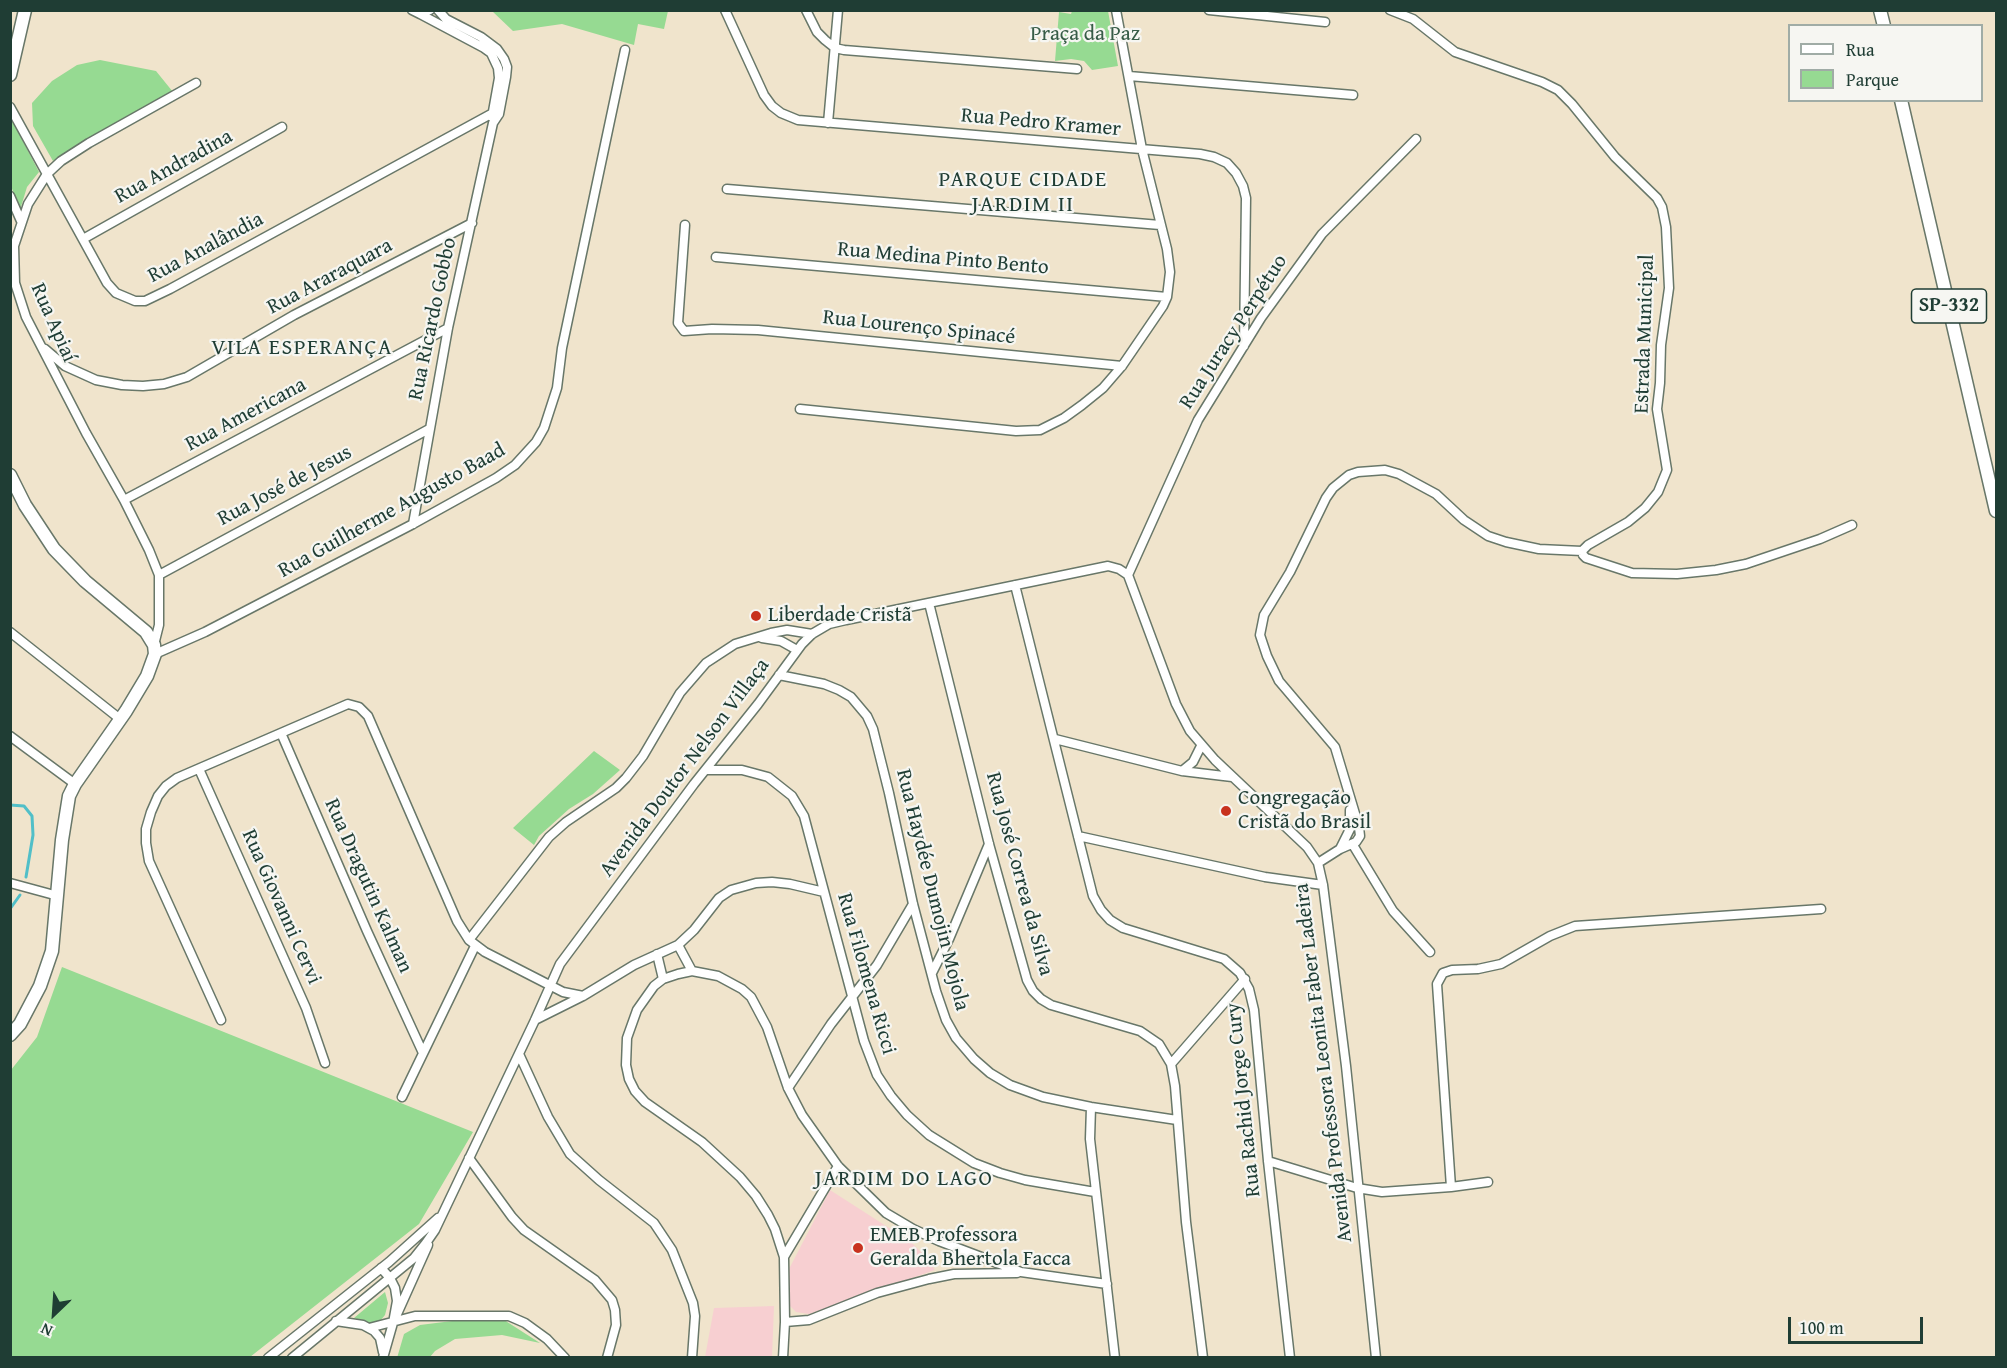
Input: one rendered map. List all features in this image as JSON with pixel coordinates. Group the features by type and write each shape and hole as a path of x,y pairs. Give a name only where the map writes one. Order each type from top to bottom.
{"street":[{"path":"10,75 25,10"},
{"path":"414,11 430,10"},
{"path":"438,10 446,19 481,37 494,51"},
{"name":"Rua Pedro Kramer","path":"725,10 764,95 781,113 798,120 1142,149 1214,157 1227,163 1236,173 1246,198 1244,346"},
{"path":"806,10 817,32 836,48 844,50 1077,69"},
{"path":"828,123 838,10"},
{"path":"800,409 1016,430 1040,430 1064,418 1082,405 1103,388 1122,366 1157,317 1167,297 1170,283 1169,261 1142,149 1116,10"},
{"path":"1209,10 1325,22"},
{"name":"Estrada Municipal","path":"1390,10 1413,19 1455,52 1542,82 1558,90 1615,157 1657,198 1662,207 1666,226 1669,288 1660,345 1657,409 1667,470 1658,492 1641,512 1628,522 1588,544 1582,551"},
{"path":"414,11 494,51"},
{"name":"Rua Guilherme Augusto Baad","path":"155,650 206,632 413,524 496,478 515,465 532,448 544,428 557,388 562,348 625,50"},
{"name":"Rua Ricardo Gobbo","path":"413,524 448,328 507,67 504,58 494,51"},
{"path":"1129,76 1353,95"},
{"name":"Rua Apiaí","path":"155,650 159,625 159,575 124,500 86,433 26,317 15,283 14,246 28,204 47,174 72,153 196,83"},
{"name":"SP-332","path":"1901,102 1996,511"},
{"name":"Rua Analândia","path":"10,107 107,283 116,293 135,301 145,301 494,117"},
{"name":"Rua Andradina","path":"83,239 282,127"},
{"name":"Rua Juracy Perpétuo","path":"1128,575 1198,420 1292,273 1322,234 1416,139"},
{"path":"727,189 1160,225"},
{"path":"10,196 21,221"},
{"name":"Rua Araraquara","path":"42,346 65,366 96,380 122,385 164,384 187,377 294,315 472,223"},
{"name":"Rua Lourenço Spinacé","path":"685,225 678,323 681,330 687,332 712,329 770,332 1122,366"},
{"name":"Rua Medina Pinto Bento","path":"716,257 1167,297"},
{"name":"Rua Americana","path":"124,500 448,328"},
{"name":"Rua José de Jesus","path":"159,575 429,429"},
{"path":"1318,863 1340,849 1353,845 1359,839 1360,832 1335,747 1279,681 1267,657 1260,634 1264,615 1290,572 1326,498 1333,488 1350,475 1358,472 1385,470 1399,474 1436,494 1464,520 1488,536 1539,549 1582,551 1586,558 1632,573 1650,575 1687,573 1746,564 1820,539 1852,525"},
{"path":"10,475 25,505 54,549 85,581 133,619 146,632 155,650 147,676 69,796 52,951 32,1003 20,1024 10,1035"},
{"name":"Avenida Doutor Nelson Villaça","path":"292,1358 414,1258 435,1230 535,1020 549,985 571,947 797,650 812,634 829,624 846,620 1102,566 1114,566 1128,575"},
{"name":"Avenida Professora Leonita Faber Ladeira","path":"1128,575 1184,722 1201,746 1301,842 1318,863 1323,885 1346,1066 1376,1358"},
{"name":"Rua Rachid Jorge Cury","path":"1015,585 1093,897 1110,920 1123,928 1216,955 1233,965 1245,979 1254,1010 1290,1358"},
{"name":"Rua José Correa da Silva","path":"929,603 1022,965 1033,991 1051,1005 1140,1031 1159,1044 1171,1064 1186,1222 1203,1358"},
{"path":"402,1098 472,943 549,837 566,822 616,788 626,778 643,756 680,693 692,677 717,654 735,644 787,630 812,634"},
{"path":"10,632 120,719"},
{"path":"756,637 781,641 797,650"},
{"name":"Rua Haydée Dumojin Mojola","path":"779,675 839,690 856,702 867,716 873,729 913,904 945,1020 956,1038 974,1059 990,1073 1027,1092 1091,1107 1177,1120"},
{"path":"221,1020 149,861 146,830 158,796 177,778 348,704 363,710 368,716 457,921 472,943 549,985 568,994 583,996"},
{"name":"Rua Dragutin Kalman","path":"281,733 423,1053"},
{"path":"10,736 75,784"},
{"path":"1054,739 1182,771 1232,777"},
{"path":"1182,771 1193,762 1201,746"},
{"name":"Rua Giovanni Cervi","path":"199,769 306,1008 325,1063"},
{"name":"Rua Filomena Ricci","path":"706,770 727,769 756,773 780,785 792,796 804,816 864,1041 877,1074 891,1096 929,1134 974,1163 1025,1180 1095,1192"},
{"path":"1340,849 1350,829 1349,792"},
{"path":"1078,836 1265,877 1323,885"},
{"path":"932,973 990,844"},
{"path":"1353,845 1394,910 1430,952"},
{"path":"535,1020 583,996 634,965 678,945 694,930 719,898 731,890 743,885 772,882 824,892"},
{"path":"10,883 58,896"},
{"path":"788,1088 831,1024 877,965 913,904"},
{"path":"1450,1187 1437,984 1443,973 1501,964 1550,936 1575,926 1821,909"},
{"path":"678,945 692,971"},
{"path":"657,954 663,979"},
{"path":"783,1358 784,1257 768,1215 740,1177 702,1142 645,1102 635,1091 629,1079 625,1050 630,1026 646,996 663,979 692,971 718,976 742,989 751,998 767,1027 788,1088 808,1125 838,1166 886,1213 913,1229 1021,1272"},
{"path":"1171,1064 1245,979"},
{"path":"519,1054 548,1117 570,1154 654,1223 672,1250 693,1303 695,1316 692,1358"},
{"path":"1091,1107 1090,1139 1095,1192 1115,1358"},
{"path":"469,1158 524,1230 595,1280 612,1300 616,1325 607,1358"},
{"path":"1268,1161 1357,1188 1382,1192 1488,1182"},
{"path":"784,1257 838,1166"},
{"name":"Avenida Doutor Nelson Villaça","path":"268,1358 381,1268 441,1216"},
{"path":"393,1323 435,1230"},
{"path":"394,1257 414,1258 409,1289"},
{"path":"381,1268 395,1288 397,1301 383,1356"},
{"path":"785,1322 809,1320 877,1293 954,1275 1021,1272 1107,1284"},
{"path":"402,1306 415,1316"},
{"path":"336,1321 369,1328 415,1316 509,1316 525,1323 547,1339 565,1358"},
{"path":"369,1328 380,1338 383,1356"}],"shaded area":[{"name":"EMEB Professora Geralda Bhertola Facca","path":"830,1190 911,1242 935,1270 809,1314 796,1312 789,1305 789,1269"},
{"path":"774,1306 772,1357 705,1357 714,1308"}],"green space":[{"path":"492,11 668,11 664,29 638,24 634,45 562,24 513,31"},
{"name":"Praça da Paz","path":"1072,11 1108,11 1118,66 1092,70 1084,61 1071,59 1055,61 1059,12 1071,14"},
{"path":"100,60 156,71 173,92 53,161 33,126 32,103 52,81 77,65"},
{"path":"12,120 39,172 27,187 20,210 11,186"},
{"path":"594,751 620,770 593,794 569,809 539,836 534,845 513,828"},
{"path":"62,967 473,1132 419,1224 250,1357 11,1357 11,1070 37,1037"},
{"path":"385,1292 388,1303 385,1315 380,1321 372,1324 354,1318"},
{"path":"501,1318 540,1343 502,1335 455,1339 435,1351 430,1357 397,1358 404,1334 420,1325"}],"waterway":[{"path":"10,805 24,806 32,816 33,835 26,877"},
{"path":"10,909 20,895"}],"place":[{"name":"Liberdade Cristã","path":"756,616"},
{"name":"Congregação Cristã do Brasil","path":"1226,811"},
{"name":"EMEB Professora Geralda Bhertola Facca","path":"858,1248"}],"district":[{"name":"PARQUE CIDADE JARDIM II","path":"1023,192"},
{"name":"VILA ESPERANÇA","path":"302,348"},
{"name":"JARDIM DO LAGO","path":"904,1179"}]}
